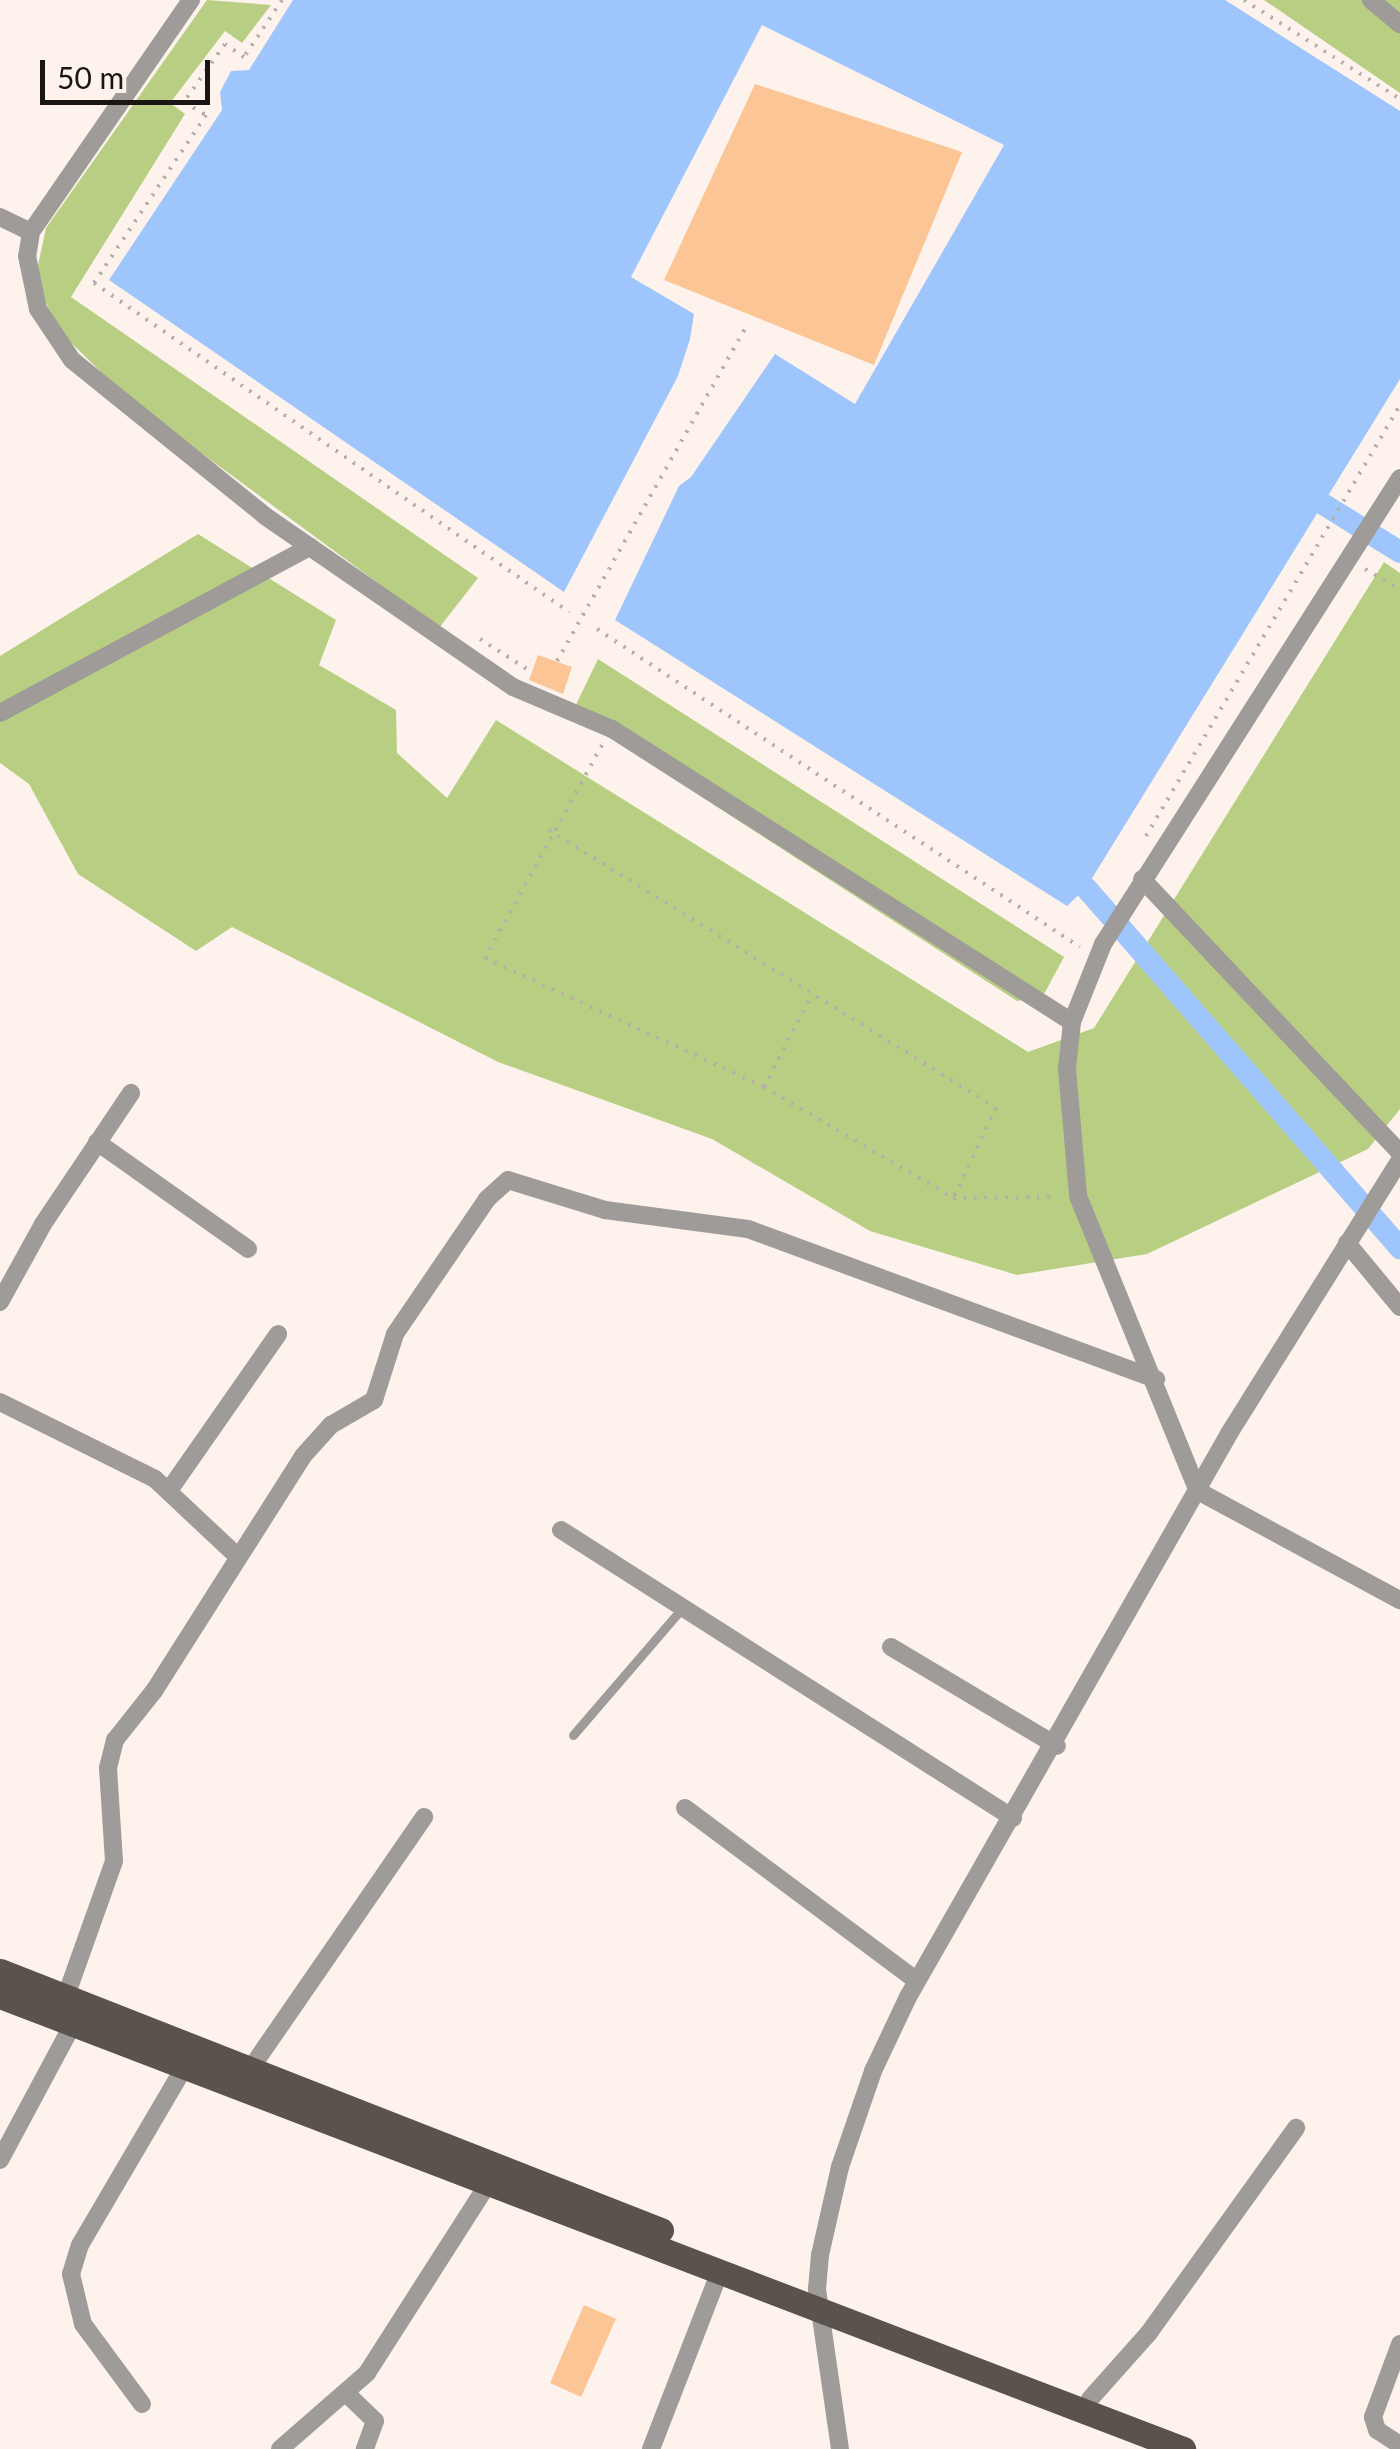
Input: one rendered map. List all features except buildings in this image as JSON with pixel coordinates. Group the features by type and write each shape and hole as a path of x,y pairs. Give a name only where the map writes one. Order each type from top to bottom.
{"main road":[{"path":"0,1971 251,2068 1183,2449"},
{"path":"0,1996 720,2271 818,2298 1090,2399 1124,2425"}],"street":[{"path":"190,0 31,232 27,256 38,309 72,360 310,547 513,687 612,729 1072,1022"},
{"path":"1371,0 1400,24"},
{"path":"0,216 31,232"},
{"path":"1400,478 1131,897 1094,941 1072,1022 1067,1113 1078,1196 1156,1380 1198,1492 1400,1600"},
{"path":"0,713 310,547"},
{"path":"840,2449 818,2298 826,2215 855,2120 917,1981 1057,1746 1198,1492 1400,1157 1142,878"},
{"path":"0,1302 131,1093"},
{"path":"98,1142 248,1248"},
{"path":"66,1996 114,1861 108,1768 115,1740 319,1436 374,1400 395,1334 487,1200 508,1180 592,1207 748,1229 1156,1380"},
{"path":"1349,1239 1400,1308"},
{"path":"170,1489 278,1334"},
{"path":"0,1402 170,1489 238,1557"},
{"path":"560,1530 1013,1818"},
{"path":"891,1647 1057,1746"},
{"path":"685,1808 917,1981"},
{"path":"251,2068 424,1817"},
{"path":"0,2160 73,2024"},
{"path":"142,2404 83,2324 71,2274 80,2245 185,2066"},
{"path":"1090,2399 1148,2334 1296,2128"},
{"path":"280,2449 347,2394 392,2339 489,2182"},
{"path":"651,2449 720,2271"},
{"path":"1400,2344 1373,2417 1377,2430 1400,2445"},
{"path":"347,2394 375,2422 365,2449"},
{"path":"1390,2449 1400,2445"}],"lane":[{"path":"573,1736 683,1608"}],"path":[{"path":"282,0 244,57 224,44 184,102 206,115 94,283 570,612"},
{"path":"1244,0 1400,99"},
{"path":"558,660 748,324"},
{"path":"1138,849 1400,405"},
{"path":"1348,560 1400,588"},
{"path":"597,629 1078,950 1094,941"},
{"path":"521,665 532,672"},
{"path":"612,729 550,830 484,958 764,1087 953,1198 1078,1196"},
{"path":"550,830 996,1108 953,1198"},
{"path":"764,1087 812,994"}],"green space":[{"path":"207,0 271,5 242,43 225,31 170,103 185,114 71,297 478,578 439,628 132,402 59,331 35,279 46,228"},
{"path":"1264,0 1400,0 1400,93"},
{"path":"198,534 336,620 319,665 396,710 397,753 447,798 496,720 1028,1052 1094,1028 1384,562 1400,573 1400,1109 1368,1149 1147,1254 1017,1275 870,1231 712,1139 498,1062 232,927 196,951 78,874 29,784 0,763 0,656"},
{"path":"598,659 1064,957 1043,996 1017,1001 572,713"}],"water":[{"path":"293,0 1225,0 1400,111 1400,379 1086,888 1067,906 615,620 679,486 691,477 775,354 855,404 1004,145 762,25 631,277 694,314 690,339 678,376 564,592 109,280 222,110 220,92 231,71 249,70"}],"waterway":[{"path":"1323,504 1400,552"},
{"path":"1086,888 1400,1248"}]}
